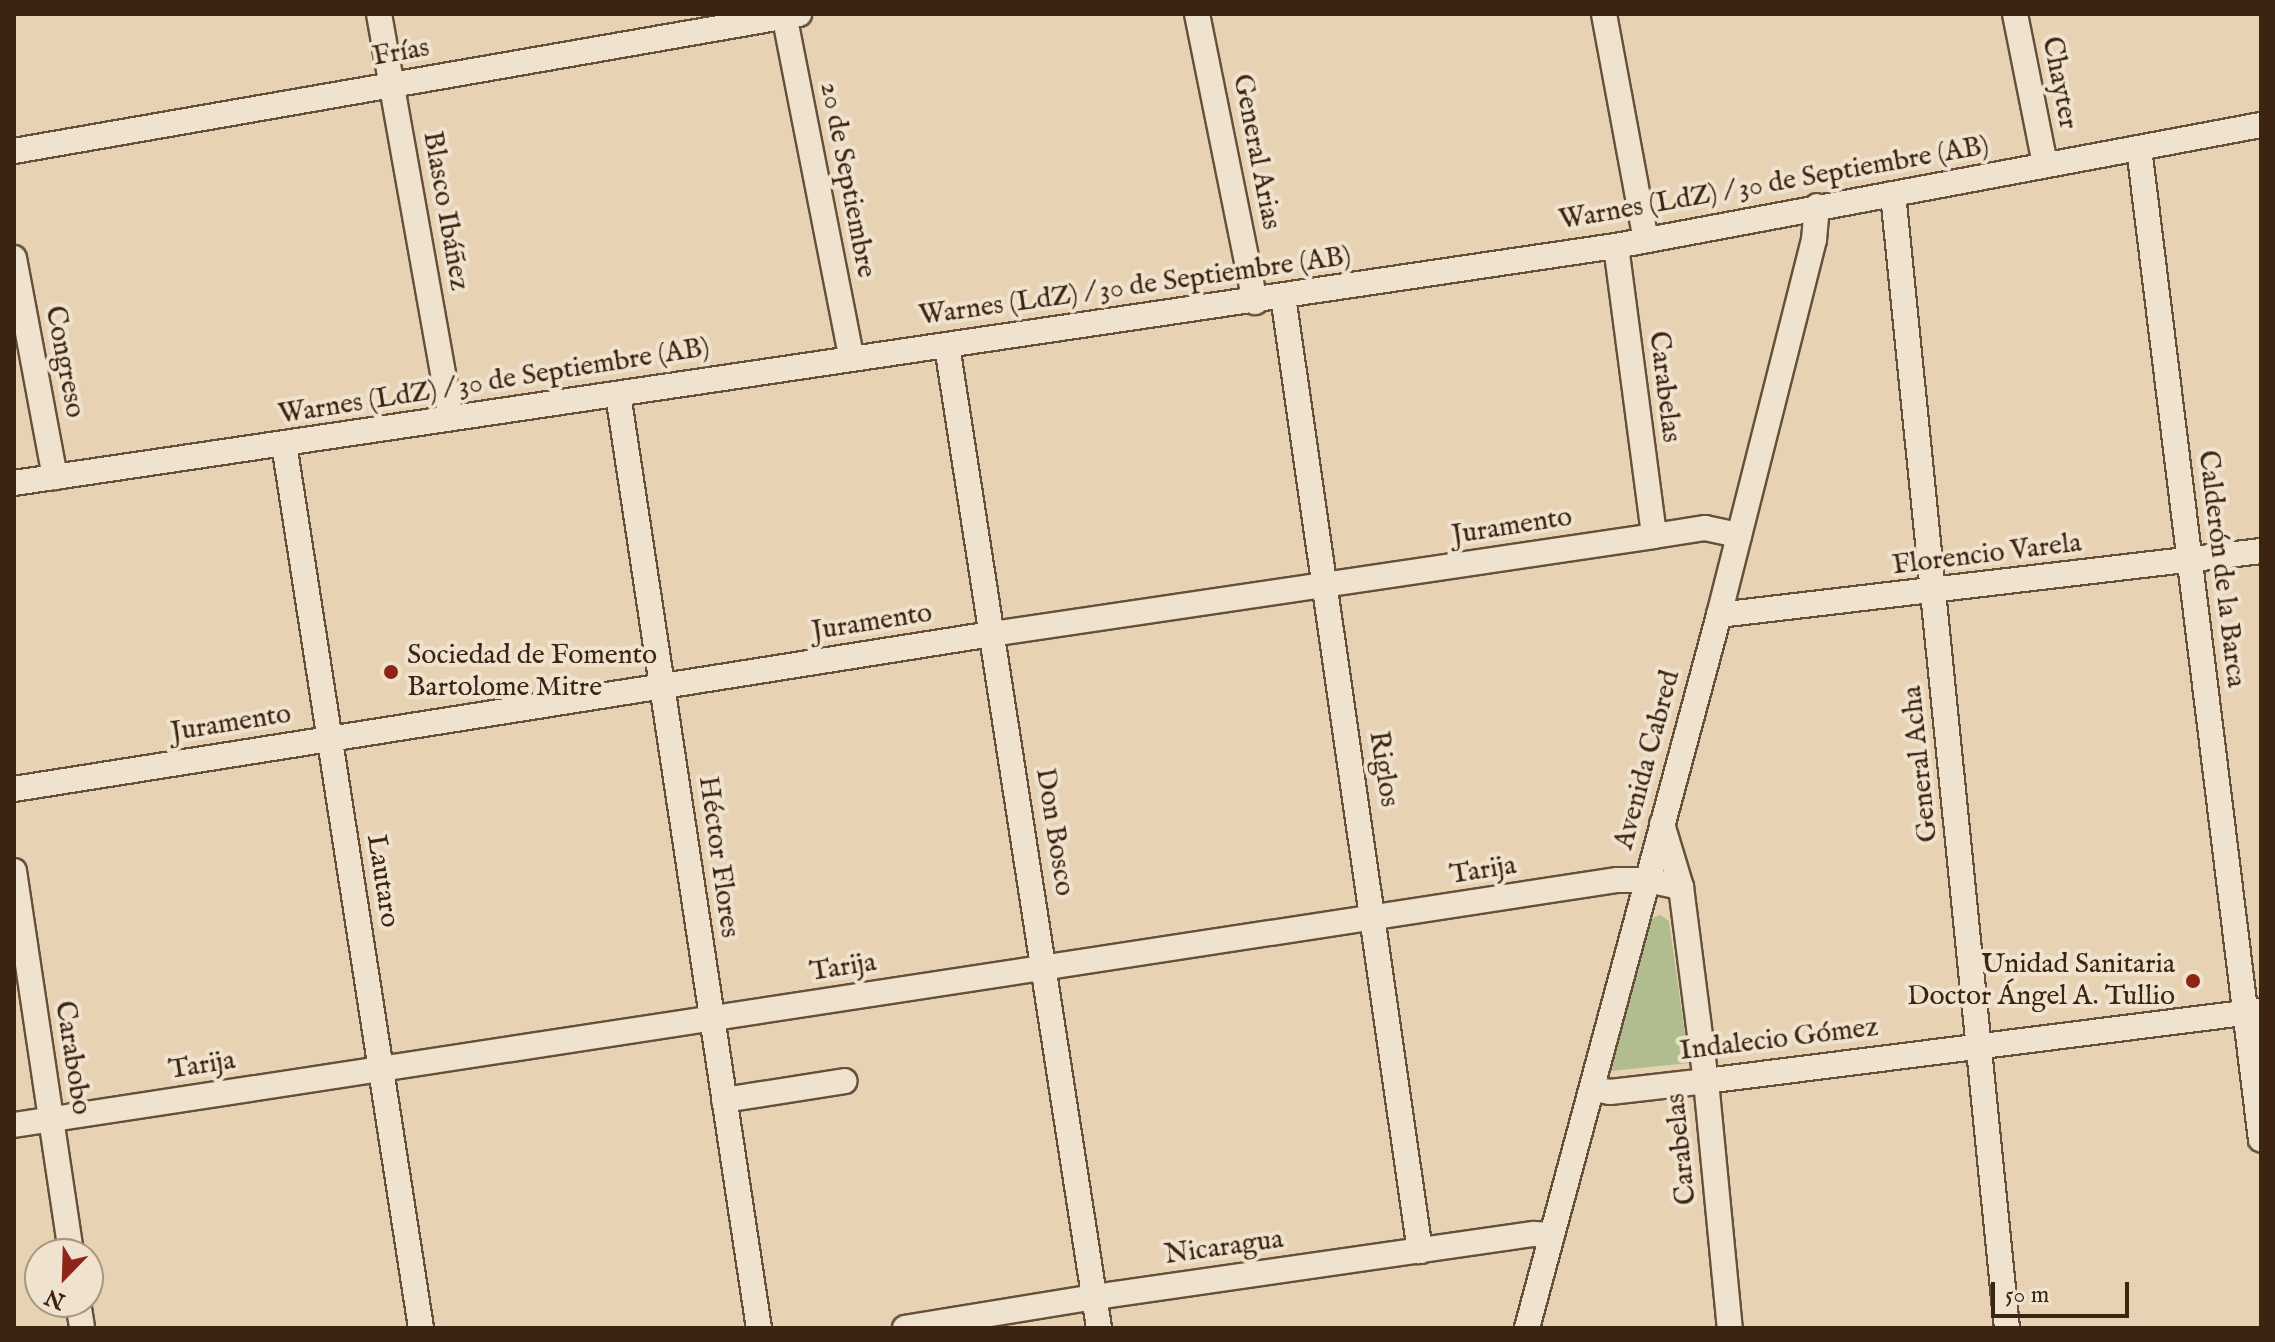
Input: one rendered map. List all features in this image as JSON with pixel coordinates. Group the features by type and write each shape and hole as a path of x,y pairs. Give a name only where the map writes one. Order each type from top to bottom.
{"street":[{"name":"Blasco Ibáñez","path":"379,14 451,418"},
{"name":"General Arias","path":"1197,14 1255,302"},
{"path":"1604,14 1646,240"},
{"name":"Chayter","path":"2015,14 2045,164"},
{"name":"Frías","path":"14,151 789,15"},
{"name":"20 de Septiembre","path":"789,15 851,357"},
{"name":"Warnes (LdZ) / 30 de Septiembre (AB)","path":"14,483 851,357 1255,302 1616,246 2261,125"},
{"name":"Calderón de la Barca","path":"2139,148 2189,561 2253,1012 2261,1140"},
{"name":"General Acha","path":"1893,194 1981,1044 2007,1328"},
{"name":"Avenida Cabred","path":"1527,1328 1719,615 1814,240 1817,206"},
{"name":"Carabelas","path":"1616,246 1654,536"},
{"name":"Congreso","path":"14,258 55,477"},
{"name":"Riglos","path":"1283,296 1420,1251"},
{"name":"Don Bosco","path":"947,346 1099,1328"},
{"name":"Héctor Flores","path":"618,394 759,1328"},
{"name":"Lautaro","path":"284,444 421,1328"},
{"name":"Juramento","path":"14,789 992,634 1705,528 1739,535"},
{"name":"Florencio Varela","path":"1719,615 1933,593 2261,551"},
{"name":"Carabelas","path":"1662,824 1681,887 1706,1081 1730,1328"},
{"name":"Carabobo","path":"14,871 69,1238"},
{"name":"Tarija","path":"14,1125 1617,880 1647,880 1681,887"},
{"name":"Indalecio Gómez","path":"1592,1089 1610,1092 1706,1081 2253,1012"},
{"path":"724,1100 845,1081"},
{"name":"Nicaragua","path":"905,1328 1095,1297 1534,1234 1552,1235"}],"green space":[{"path":"1660,915 1669,921 1689,1063 1611,1071 1648,920"}],"place":[{"name":"Sociedad de Fomento Bartolome Mitre","path":"391,672"},
{"name":"Unidad Sanitaria Doctor Ángel A. Tullio","path":"2193,981"}]}
